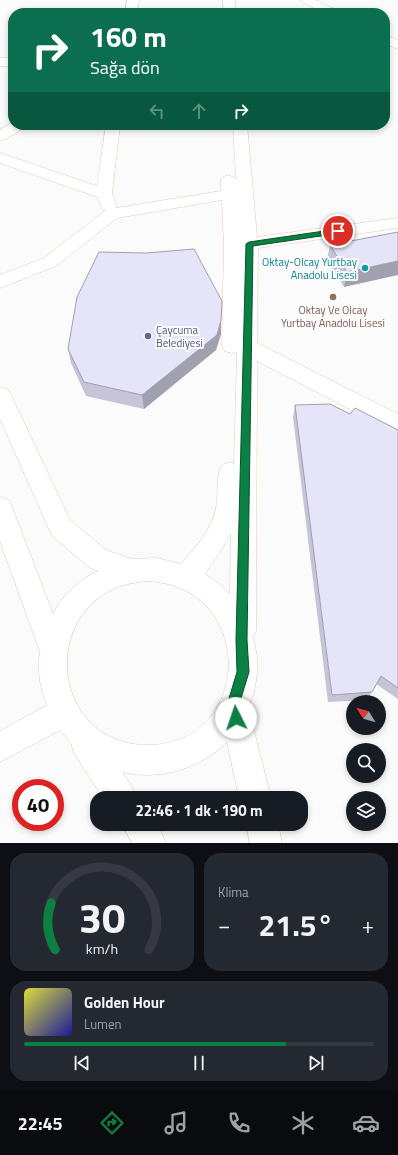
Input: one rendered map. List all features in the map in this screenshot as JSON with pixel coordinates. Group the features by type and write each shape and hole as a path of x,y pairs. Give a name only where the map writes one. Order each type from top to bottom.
{"street":[{"path":"306,0 323,8"},
{"path":"0,136 10,130"},
{"path":"112,130 104,194 112,214"},
{"path":"188,575 206,553 223,526 230,499 241,245 230,194 226,130"},
{"path":"83,739 113,756 148,761 183,753 213,733 233,705 243,672 242,640 247,347 241,245 240,130"},
{"path":"0,158 104,194"},
{"path":"0,282 50,262 112,214 230,194"},
{"path":"241,245 398,223"},
{"path":"247,347 398,424"},
{"path":"0,395 61,528 98,559 132,571"},
{"path":"0,507 53,651"},
{"path":"116,791 83,739 62,713 52,682 53,651 63,622 81,598 105,581 132,571 160,569 188,575 212,590 230,611 242,640"},
{"path":"233,705 253,791"},
{"path":"0,747 62,713"},
{"path":"142,831 150,843"},
{"path":"263,831 266,843"}],"building":[{"path":"398,232 398,261 347,272 330,245"},
{"name":"Çaycuma Belediyesi","path":"194,249 222,301 221,320 217,335 142,395 84,382 68,349 77,297 99,252 146,253"},
{"path":"330,404 350,414 355,408 398,430 398,688 381,676 372,692 332,695 295,405"}],"place":[{"name":"Oktay-Olcay Yurtbay Anadolu Lisesi","path":"365,268"},
{"name":"Oktay Ve Olcay Yurtbay Anadolu Lisesi","path":"333,297"},
{"name":"Çaycuma Belediyesi","path":"148,336"}],"route":[{"path":"236,718 233,705 243,672 242,640 249,244 338,231"}]}
